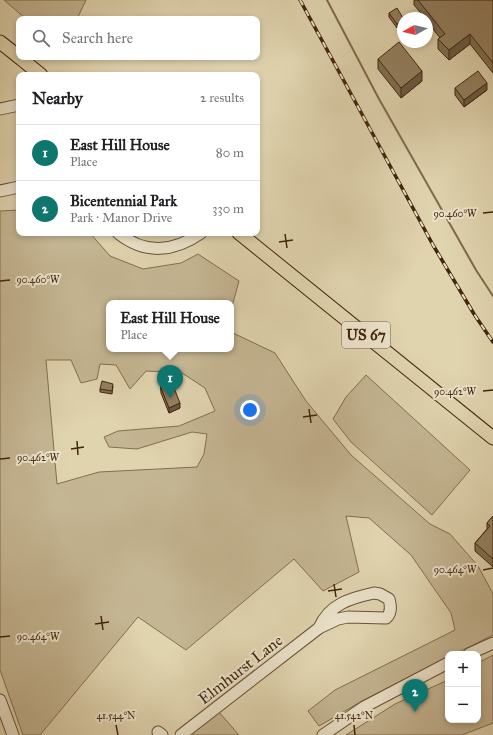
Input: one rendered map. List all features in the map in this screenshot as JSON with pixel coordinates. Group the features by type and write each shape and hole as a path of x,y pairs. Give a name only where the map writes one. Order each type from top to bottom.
{"main road":[{"path":"0,42 16,55"},
{"path":"23,60 38,72"},
{"name":"US 67","path":"242,236 493,438"}],"street":[{"path":"0,109 16,106"},
{"path":"0,191 16,188"},
{"path":"123,236 136,244 152,248 171,248 188,243 197,236"},
{"name":"Elmhurst Lane","path":"181,735 319,628 338,619 348,617 386,618 390,615 391,609 389,599 380,594 374,593 349,599 336,605 319,628"},
{"path":"476,651 493,643"},
{"path":"323,735 364,707 445,665"},
{"path":"0,700 13,735"}],"shaded area":[{"path":"4,0 86,0 78,16 23,16"},
{"path":"16,210 16,236 93,236 110,256 143,269 181,263 198,254 239,281 234,300 106,300 106,352 234,352 234,333 275,353 306,401 351,455 430,524 450,534 478,566 493,594 493,635 461,651 445,651 445,659 362,701 319,726 308,711 335,690 455,630 451,613 411,555 369,518 346,516 359,572 323,591 294,559 186,650 138,617 40,735 23,735 0,670 0,211","holes":["46,360 71,360 81,383 97,379 100,364 116,365 130,389 146,371 182,373 205,388 215,411 179,426 118,431 104,437 109,447 137,449 192,432 207,434 204,454 197,467 99,472 57,484"]},
{"path":"366,375 470,470 432,515 351,442 333,419 346,397"},
{"path":"493,655 493,723 462,735 346,735 395,704 445,681 445,723 481,723 481,661"},
{"path":"218,711 239,735 188,735"}],"building":[{"path":"418,0 493,0 493,63 470,34 449,50 438,39 445,34 433,19 433,12 428,12"},
{"path":"397,8 399,12 397,12 397,24 389,13"},
{"path":"397,44 397,48 404,48 422,71 401,88 378,59"},
{"path":"478,71 487,83 464,100 455,88"},
{"path":"168,377 170,378 180,403 169,408 161,388 160,380"},
{"path":"102,381 113,384 112,391 100,389"},
{"path":"493,516 493,559 475,543 490,526 487,523"}],"waterway":[{"path":"327,0 379,99 476,270 493,296"}],"railway":[{"path":"300,0 433,245 474,314 493,342"}],"place":[{"name":"East Hill House","path":"170,398"},
{"name":"Bicentennial Park","path":"415,712"}]}
